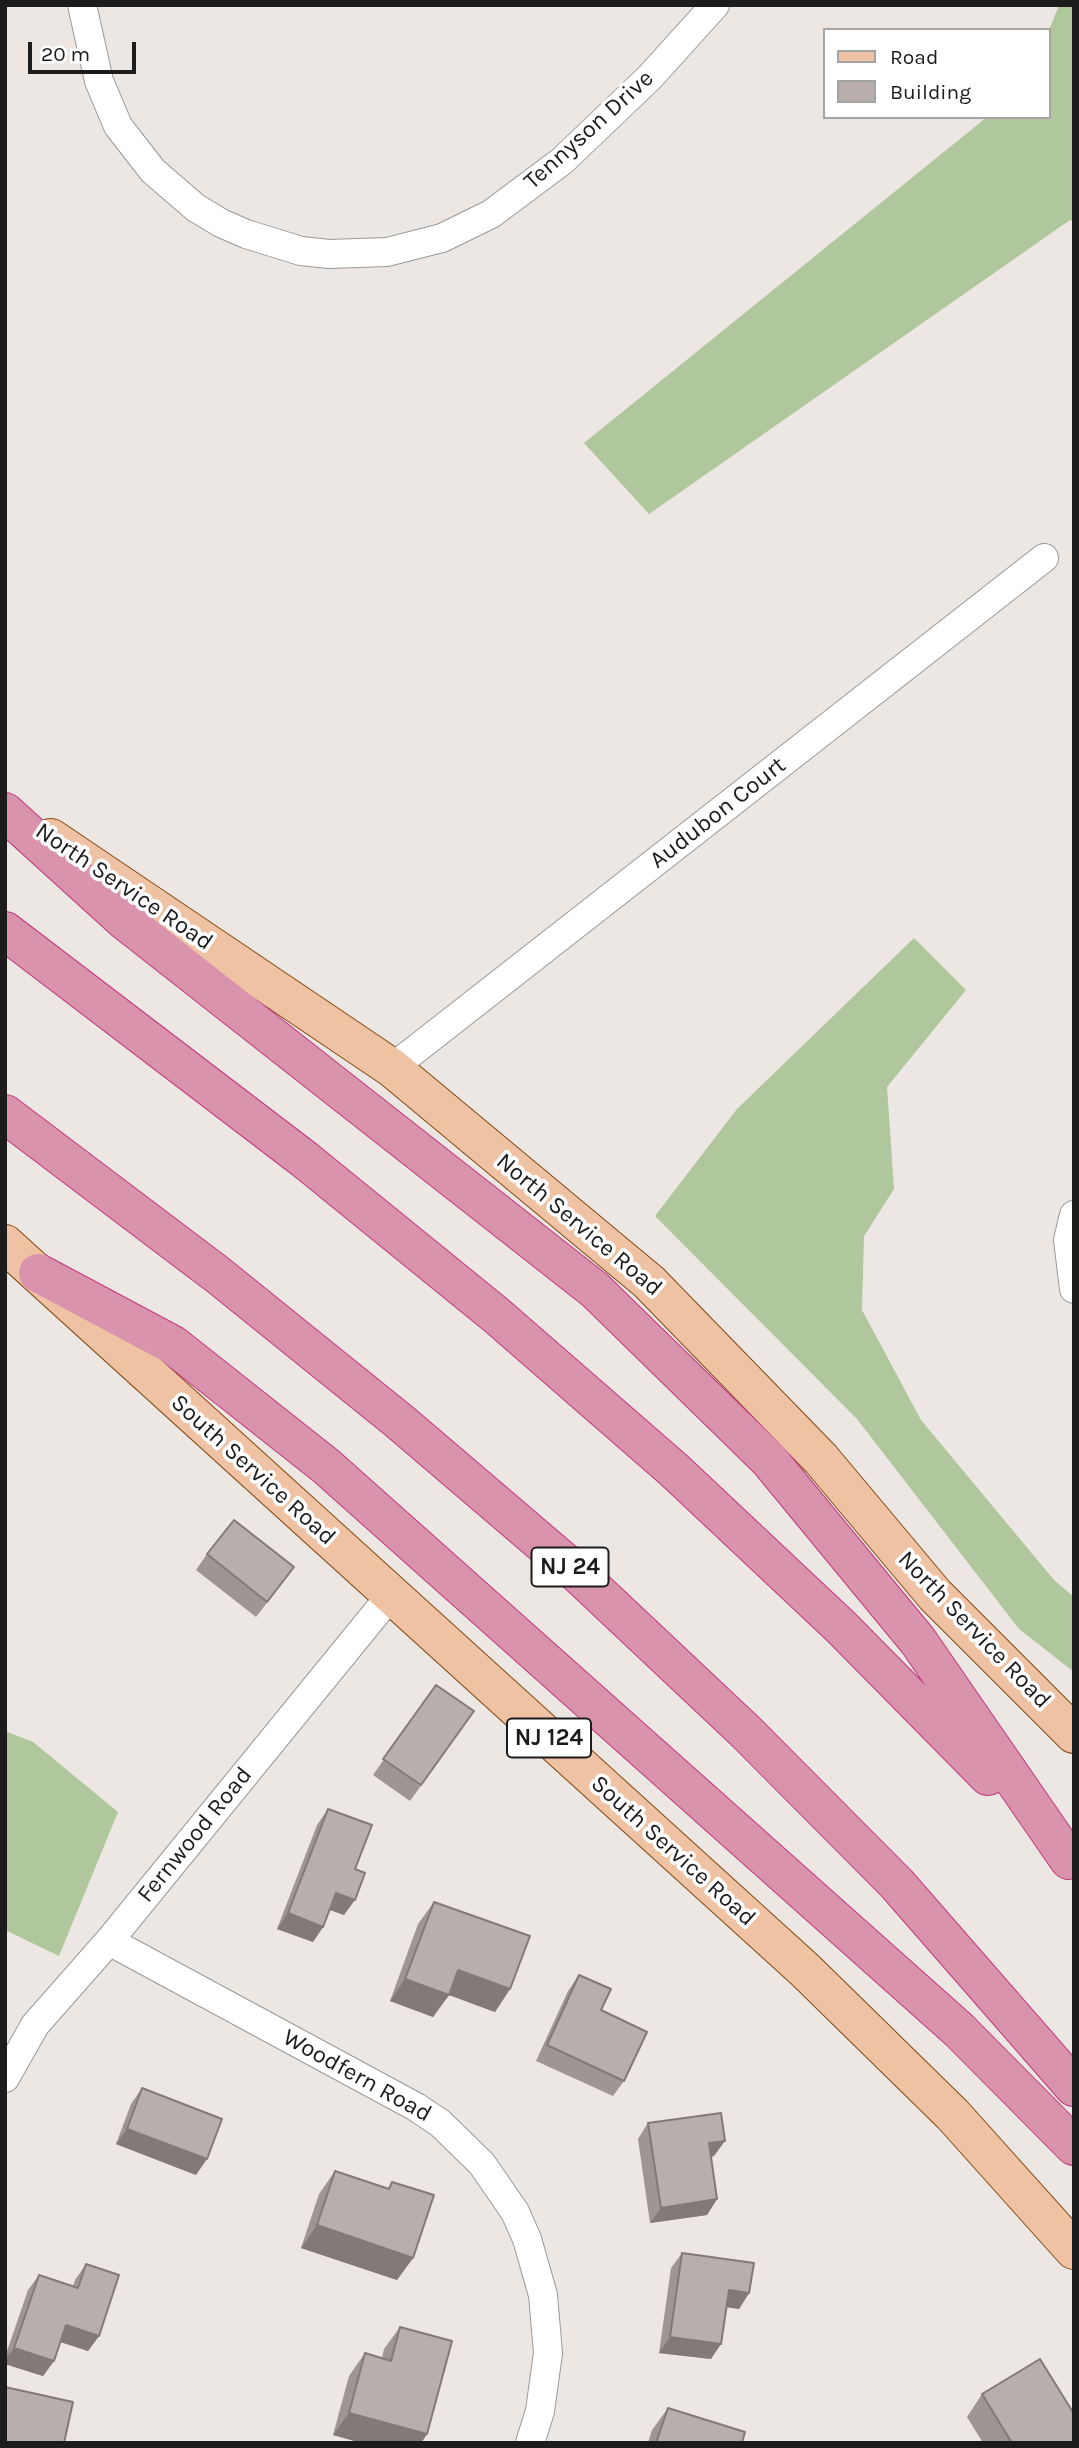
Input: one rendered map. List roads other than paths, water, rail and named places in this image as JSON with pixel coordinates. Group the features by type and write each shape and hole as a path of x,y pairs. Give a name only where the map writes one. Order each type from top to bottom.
{"highway":[{"path":"5,809 124,920 595,1290 769,1460 918,1641 1071,1863"},
{"path":"5,931 304,1159 496,1315 674,1470 892,1676 1071,1863"},
{"name":"NJ 24","path":"5,1114 218,1275 399,1421 577,1573 747,1733 897,1884 1074,2087"},
{"path":"38,1273 173,1345 326,1466 959,2030 1074,2146"}],"main road":[{"name":"North Service Road","path":"5,809 392,1068 649,1282 821,1459 935,1595 1074,1734"},
{"name":"South Service Road","path":"5,1244 805,1970 953,2115 1074,2250"}],"street":[{"name":"Tennyson Drive","path":"82,5 99,81 118,126 153,171 196,208 221,223 246,234 302,251 330,254 387,252 442,238 491,214 562,161 650,77 715,5"},
{"name":"Audubon Court","path":"392,1068 1044,558"},
{"path":"1074,1215 1068,1240 1074,1289"},
{"name":"Fernwood Road","path":"5,2078 35,2025 109,1941 391,1595"},
{"name":"Woodfern Road","path":"109,1941 416,2107 440,2123 482,2164 519,2221 537,2266 544,2295 548,2353 540,2411 530,2443"}]}
